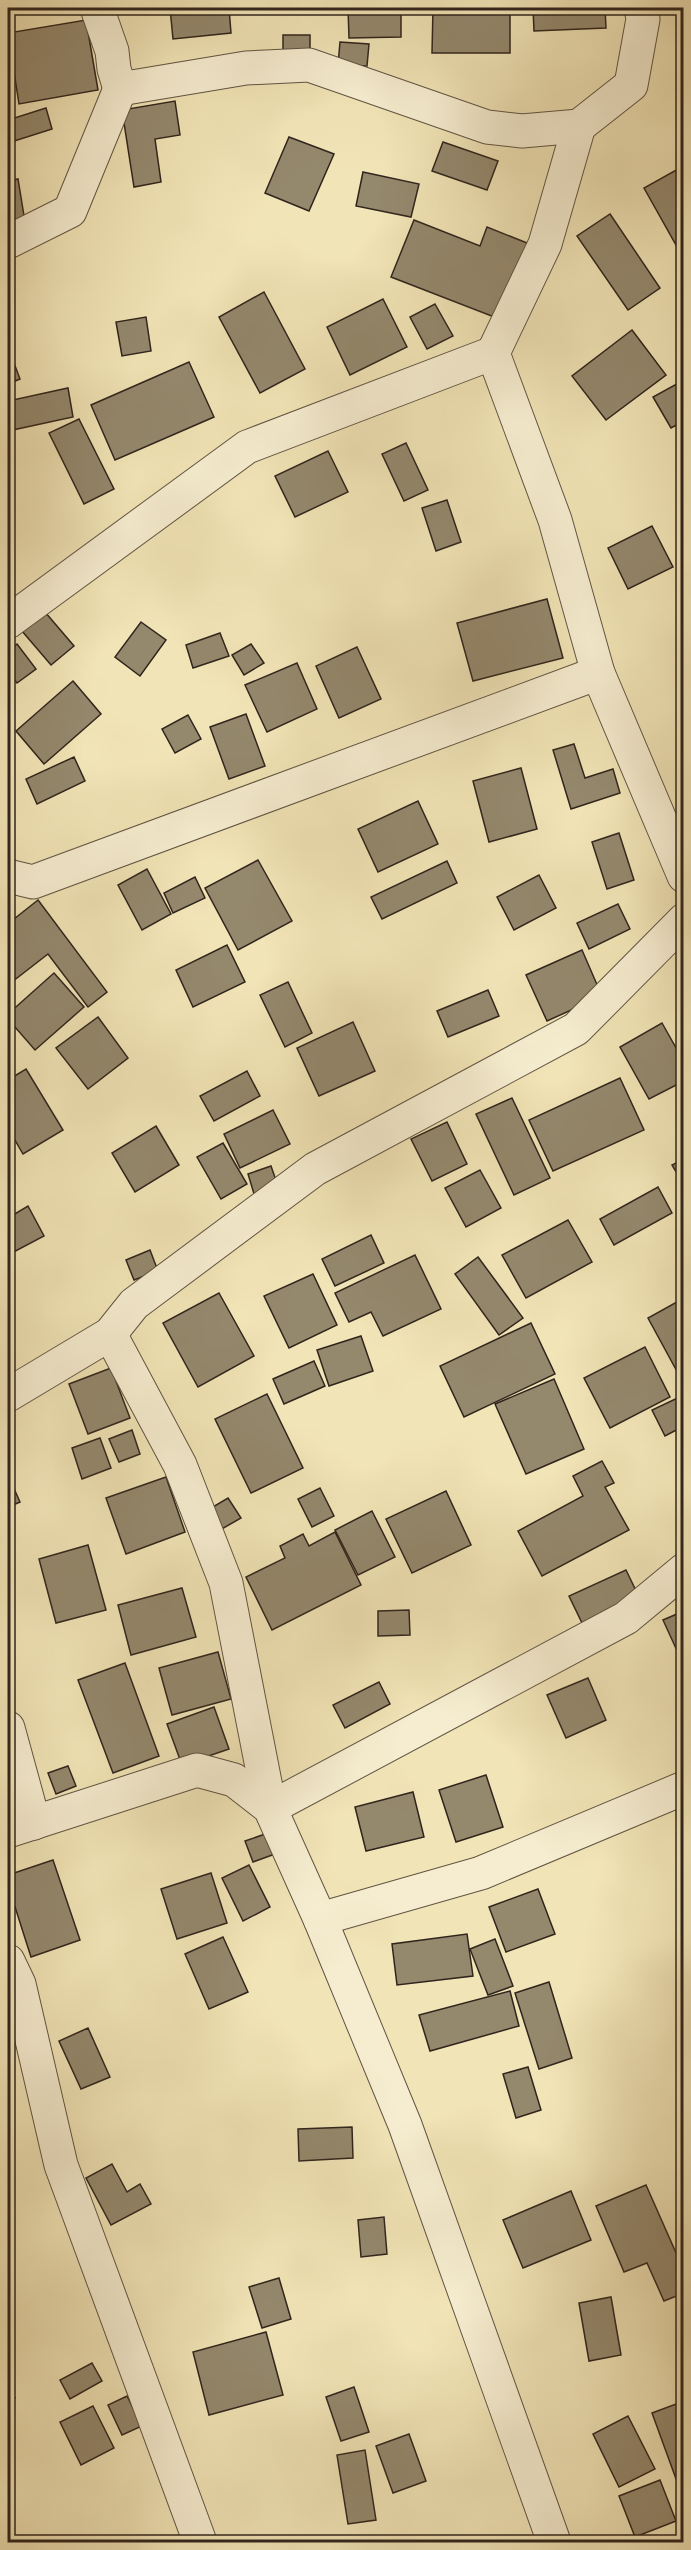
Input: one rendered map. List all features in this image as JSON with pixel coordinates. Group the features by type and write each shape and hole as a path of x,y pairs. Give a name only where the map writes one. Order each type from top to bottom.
{"street":[{"path":"8,242 70,211 120,89 112,51 97,8"},
{"path":"120,89 246,68 309,65 487,127 522,131 579,126 631,85 643,19 641,8"},
{"path":"8,622 247,447 493,353 545,244 579,126"},
{"path":"493,353 555,520 598,673 684,876"},
{"path":"8,876 33,882 598,673"},
{"path":"8,1395 110,1334 134,1304 315,1169 576,1029 684,920"},
{"path":"110,1334 180,1465 226,1583 270,1808 320,1919 405,2125 554,2542"},
{"path":"270,1808 626,1618 684,1570"},
{"path":"8,1728 21,1827 197,1770 234,1780 270,1808"},
{"path":"320,1919 481,1873 684,1788"},
{"path":"8,1961 19,1984 61,2165 200,2542"}],"building":[{"path":"170,8 229,8 231,33 173,39"},
{"path":"348,8 401,8 401,37 349,38"},
{"path":"406,8 430,8 430,13 406,14"},
{"path":"433,8 510,8 510,53 432,53"},
{"path":"533,8 605,8 606,28 534,31"},
{"path":"86,20 98,90 19,104 8,33"},
{"path":"283,35 310,35 310,61 283,61"},
{"path":"340,42 369,44 367,66 338,65"},
{"path":"175,101 180,135 155,139 161,182 134,187 122,110"},
{"path":"46,108 52,129 8,143 8,120"},
{"path":"289,137 334,154 309,211 265,193"},
{"path":"443,142 498,161 487,190 432,171"},
{"path":"678,169 684,180 684,241 676,245 644,188"},
{"path":"363,172 419,184 411,217 356,206"},
{"path":"18,179 26,228 8,231 8,181"},
{"path":"610,214 660,288 628,310 577,236"},
{"path":"414,220 480,246 487,227 532,245 502,320 391,277"},
{"path":"264,292 305,369 260,393 219,317"},
{"path":"383,299 407,347 350,375 327,327"},
{"path":"435,304 453,336 427,349 410,317"},
{"path":"146,317 151,351 122,356 116,322"},
{"path":"632,330 666,375 606,420 572,376"},
{"path":"8,347 20,379 8,384"},
{"path":"189,362 214,417 115,460 91,405"},
{"path":"684,380 684,421 671,428 653,397"},
{"path":"68,388 73,417 8,431 8,401"},
{"path":"79,419 114,489 84,504 49,433"},
{"path":"406,443 428,490 404,501 382,454"},
{"path":"328,451 348,492 295,517 275,476"},
{"path":"447,500 461,542 436,551 422,508"},
{"path":"652,526 673,567 628,589 608,548"},
{"path":"547,599 563,658 473,681 457,623"},
{"path":"45,612 74,646 51,665 22,631"},
{"path":"141,622 166,640 140,676 115,657"},
{"path":"220,633 229,656 193,668 186,645"},
{"path":"17,644 36,669 17,683 8,671 8,651"},
{"path":"251,644 264,663 244,675 232,655"},
{"path":"357,647 381,699 339,718 316,666"},
{"path":"297,663 317,709 267,732 245,685"},
{"path":"73,681 101,714 44,764 16,731"},
{"path":"246,714 265,766 229,779 210,727"},
{"path":"188,715 201,739 175,753 162,729"},
{"path":"574,744 585,778 613,769 620,793 571,809 553,750"},
{"path":"74,757 85,781 37,804 26,779"},
{"path":"521,768 537,829 489,842 473,781"},
{"path":"418,801 438,844 378,872 358,829"},
{"path":"619,833 634,880 607,889 592,842"},
{"path":"258,860 292,921 238,950 205,888"},
{"path":"447,861 457,883 382,919 371,897"},
{"path":"147,869 171,914 142,930 118,885"},
{"path":"539,875 556,908 514,930 497,897"},
{"path":"195,877 205,898 173,913 164,893"},
{"path":"38,900 107,992 88,1007 48,954 8,985 8,910 14,919"},
{"path":"618,904 630,929 589,949 577,923"},
{"path":"227,945 245,982 193,1007 176,970"},
{"path":"582,950 602,996 547,1021 526,975"},
{"path":"54,973 84,1007 35,1050 8,1019 8,1014"},
{"path":"288,982 312,1033 285,1047 260,995"},
{"path":"488,990 499,1016 448,1037 437,1011"},
{"path":"98,1017 128,1058 88,1089 56,1048"},
{"path":"353,1022 375,1071 319,1096 297,1048"},
{"path":"662,1023 684,1062 684,1081 649,1099 620,1047"},
{"path":"26,1069 63,1130 23,1154 8,1128 8,1080"},
{"path":"247,1071 260,1096 214,1121 200,1096"},
{"path":"620,1078 644,1130 553,1171 529,1120"},
{"path":"512,1098 550,1178 514,1195 476,1114"},
{"path":"273,1110 290,1144 240,1168 224,1134"},
{"path":"447,1122 467,1164 432,1181 411,1139"},
{"path":"156,1126 179,1165 135,1192 112,1153"},
{"path":"223,1143 247,1184 221,1199 197,1157"},
{"path":"684,1159 684,1185 672,1165"},
{"path":"271,1166 279,1189 255,1197 248,1174"},
{"path":"480,1170 501,1208 466,1227 445,1188"},
{"path":"658,1187 672,1213 614,1245 600,1219"},
{"path":"28,1206 44,1236 8,1255 8,1218"},
{"path":"568,1220 592,1262 526,1298 502,1255"},
{"path":"371,1235 384,1263 335,1286 322,1259"},
{"path":"150,1250 158,1271 134,1280 126,1260"},
{"path":"415,1255 441,1309 383,1336 371,1312 349,1322 335,1293"},
{"path":"478,1257 523,1318 499,1335 455,1274"},
{"path":"313,1274 337,1325 289,1348 264,1296"},
{"path":"219,1293 254,1356 198,1387 163,1323"},
{"path":"684,1298 684,1372 679,1375 648,1318"},
{"path":"531,1323 555,1374 464,1417 440,1366"},
{"path":"361,1336 373,1371 329,1386 317,1350"},
{"path":"645,1347 670,1397 610,1428 584,1378"},
{"path":"314,1361 325,1386 284,1404 273,1379"},
{"path":"111,1368 130,1418 88,1434 69,1384"},
{"path":"554,1379 584,1449 526,1474 495,1404"},
{"path":"267,1394 303,1468 251,1493 215,1419"},
{"path":"684,1395 684,1426 665,1436 652,1410"},
{"path":"132,1430 140,1454 119,1462 109,1439"},
{"path":"100,1438 111,1468 82,1479 72,1448"},
{"path":"602,1461 614,1483 605,1487 629,1530 542,1576 518,1531 583,1496 573,1476"},
{"path":"8,1475 20,1502 8,1507"},
{"path":"166,1477 185,1532 126,1554 106,1498"},
{"path":"320,1488 334,1516 312,1527 298,1499"},
{"path":"446,1491 471,1545 412,1573 386,1519"},
{"path":"228,1498 241,1518 213,1534 201,1514"},
{"path":"372,1511 395,1557 358,1575 335,1530"},
{"path":"335,1532 361,1585 272,1630 246,1577 285,1558 280,1546 303,1534 309,1546"},
{"path":"88,1545 106,1610 56,1623 39,1559"},
{"path":"626,1570 640,1599 583,1625 569,1596"},
{"path":"182,1588 196,1637 131,1655 118,1605"},
{"path":"409,1610 410,1635 378,1636 378,1611"},
{"path":"684,1611 684,1666 663,1620"},
{"path":"218,1652 231,1699 172,1715 159,1668"},
{"path":"125,1663 159,1756 113,1773 78,1680"},
{"path":"588,1678 606,1720 566,1738 547,1695"},
{"path":"379,1682 390,1704 345,1728 333,1705"},
{"path":"214,1707 229,1749 182,1765 167,1724"},
{"path":"68,1766 76,1786 56,1794 48,1773"},
{"path":"486,1775 503,1827 456,1842 439,1790"},
{"path":"413,1792 424,1837 366,1851 355,1807"},
{"path":"268,1833 275,1854 253,1862 245,1841"},
{"path":"53,1860 80,1940 31,1957 8,1885 8,1875"},
{"path":"249,1865 270,1907 243,1921 222,1878"},
{"path":"211,1873 227,1923 177,1939 161,1889"},
{"path":"538,1889 555,1934 506,1952 489,1907"},
{"path":"467,1934 473,1976 397,1985 392,1944"},
{"path":"223,1937 248,1992 209,2009 185,1954"},
{"path":"495,1939 513,1986 488,1995 470,1949"},
{"path":"549,1982 572,2058 539,2069 515,1993"},
{"path":"510,1991 519,2026 430,2051 419,2015"},
{"path":"88,2028 110,2077 81,2089 59,2041"},
{"path":"528,2067 541,2110 516,2118 503,2074"},
{"path":"352,2127 353,2158 299,2161 298,2129"},
{"path":"112,2164 127,2192 140,2184 151,2204 111,2225 86,2178"},
{"path":"646,2185 684,2271 684,2293 664,2301 647,2263 624,2272 596,2206"},
{"path":"571,2191 591,2240 523,2268 503,2220"},
{"path":"384,2217 387,2254 361,2257 358,2220"},
{"path":"279,2278 291,2319 262,2328 249,2287"},
{"path":"611,2297 621,2355 589,2361 579,2303"},
{"path":"266,2332 283,2395 209,2415 193,2352"},
{"path":"92,2363 102,2381 70,2399 60,2380"},
{"path":"8,2378 15,2398 8,2401"},
{"path":"354,2387 369,2432 341,2441 326,2397"},
{"path":"127,2396 142,2426 122,2435 108,2405"},
{"path":"684,2401 684,2498 683,2498 652,2413"},
{"path":"93,2406 114,2448 81,2465 60,2422"},
{"path":"628,2416 655,2469 619,2487 593,2434"},
{"path":"409,2434 426,2481 393,2493 376,2446"},
{"path":"365,2450 376,2520 348,2524 337,2455"},
{"path":"660,2480 676,2521 635,2537 619,2496"},
{"path":"8,2500 14,2517 8,2520"}]}
